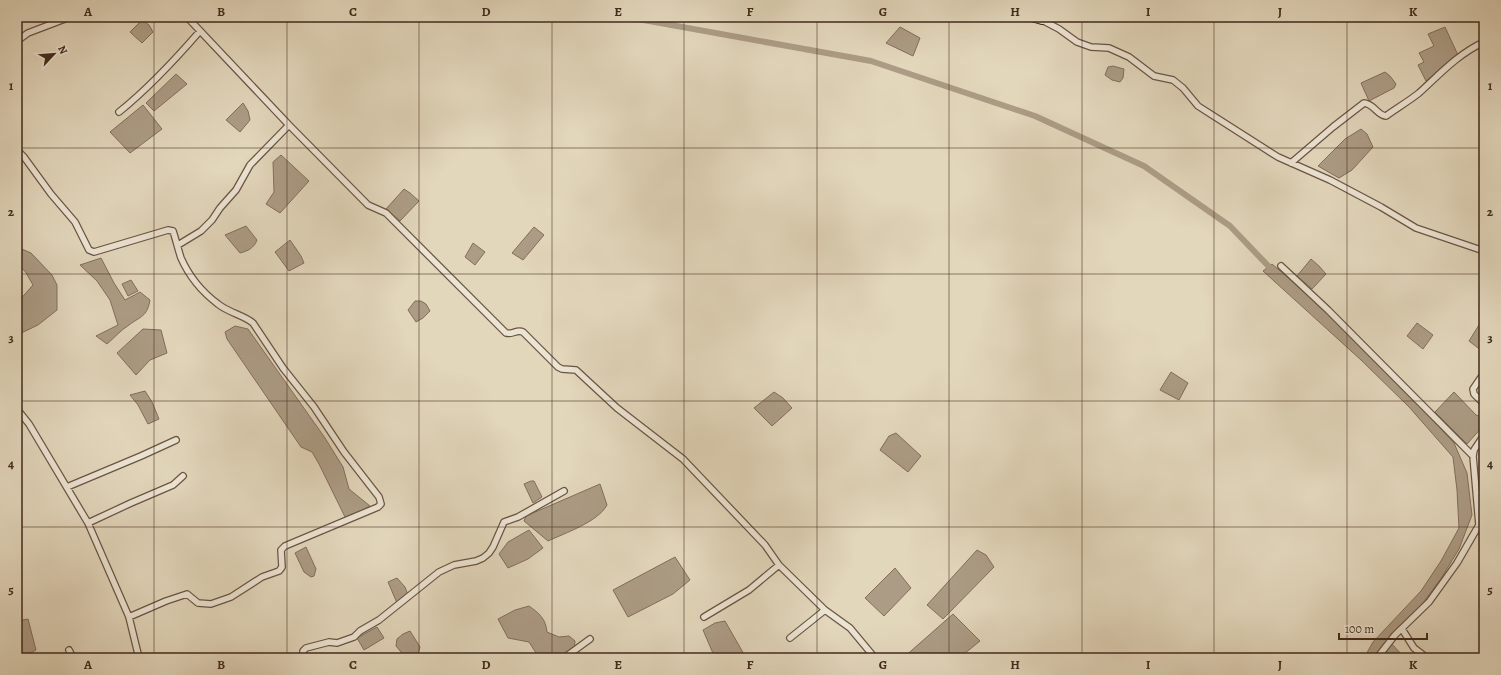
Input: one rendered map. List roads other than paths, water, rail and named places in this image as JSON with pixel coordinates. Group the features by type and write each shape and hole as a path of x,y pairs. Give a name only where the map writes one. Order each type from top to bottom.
{"street":[{"path":"17,41 28,33 59,19 70,17"},
{"path":"187,17 289,125 368,205 386,213 506,333 511,334 519,331 523,332 558,367 562,369 576,370 617,408 682,459 765,545 779,565 826,610 850,628 875,658"},
{"path":"1032,17 1043,18 1077,42 1091,47 1109,48 1129,57 1154,76 1173,80 1183,88 1198,106 1272,154 1330,180 1416,228 1484,251"},
{"path":"119,112 159,77 200,31"},
{"path":"1291,163 1364,103 1370,104 1380,114 1386,116 1418,94 1440,72 1471,48 1484,42"},
{"path":"178,244 201,231 212,220 220,208 236,190 250,165 289,125"},
{"path":"17,150 75,222 89,250 94,252 112,248 171,229 178,244 181,258 196,283 218,304 238,316 247,318 253,323 283,368 314,407 344,452 379,497 381,504 378,507 285,546 281,550 282,567 279,571 262,577 231,597 211,604 198,603 187,594 166,601 129,617"},
{"path":"1281,266 1328,310 1473,456"},
{"path":"1484,373 1473,389 1474,394 1484,404"},
{"path":"17,409 29,424 88,523 129,617 139,658"},
{"path":"1377,658 1395,635 1429,602 1457,563 1479,525 1473,456 1474,450 1484,435"},
{"path":"67,487 176,440"},
{"path":"88,523 131,502 173,485 183,476"},
{"path":"304,658 302,651 306,648 329,642 337,644 354,637 360,631 379,620 439,572 483,558 494,546 504,522 518,517 564,491"},
{"path":"1479,525 1484,529"},
{"path":"704,617 749,590 779,565"},
{"path":"790,638 826,610"},
{"path":"1402,629 1414,648 1427,658"},
{"path":"564,658 590,639"},
{"path":"69,650 73,658"}],"waterway":[{"path":"392,17 397,17"},
{"path":"614,17 638,19 871,61 1035,116 1144,166 1230,226 1274,272"}]}
